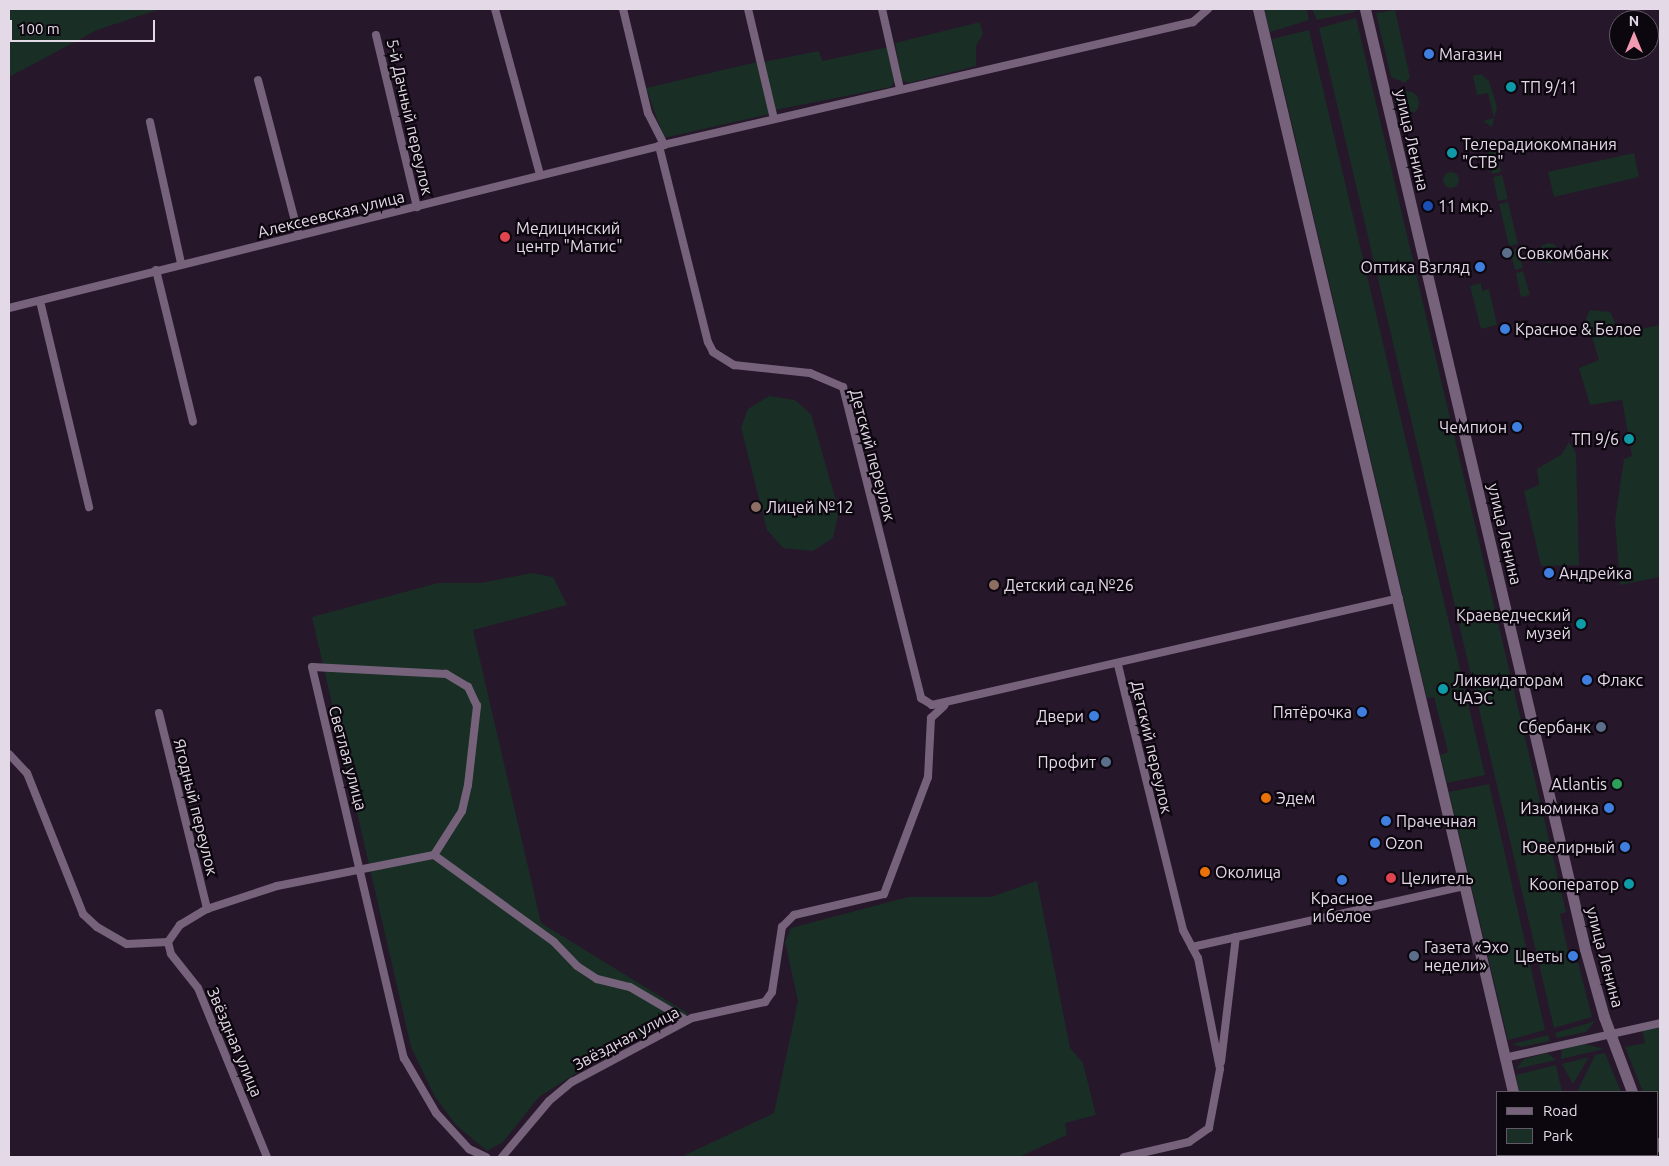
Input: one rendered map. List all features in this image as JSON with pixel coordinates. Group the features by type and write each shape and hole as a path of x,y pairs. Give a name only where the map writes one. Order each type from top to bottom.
{"main road":[{"path":"1258,9 1513,1091"},
{"name":"улица Ленина","path":"1364,9 1585,949 1609,1033 1632,1091"}],"street":[{"path":"495,9 540,175"},
{"path":"624,9 648,113 661,145 1194,22 1208,9"},
{"path":"748,9 774,119"},
{"path":"882,9 900,89"},
{"name":"5-й Дачный переулок","path":"376,34 417,206"},
{"path":"258,80 299,236"},
{"path":"150,122 181,263"},
{"name":"Алексеевская улица","path":"9,308 181,263 299,236 661,145"},
{"name":"Детский переулок","path":"661,145 713,352 734,365 810,373 843,387 922,698 944,706 1118,665 1161,848 1192,947 1198,958 1220,1069"},
{"path":"156,270 193,422"},
{"path":"40,301 89,507"},
{"path":"1118,665 1398,598"},
{"name":"Светлая улица","path":"434,855 462,811 468,785 477,706 468,687 446,674 312,667 404,1058 436,1113 469,1149 486,1157"},
{"name":"Звёздная улица","path":"504,1154 548,1102 572,1082 686,1020 765,1002 772,992 782,927 794,915 884,894 928,777 931,718 944,706"},
{"name":"Ягодный переулок","path":"159,712 207,908"},
{"path":"9,754 27,773 83,914 127,944 168,942 180,925 207,908 277,886 434,855 554,942 577,966 597,978 630,987 686,1020"},
{"path":"1192,947 1465,886"},
{"path":"1124,1157 1189,1142 1209,1128 1220,1069 1236,937"},
{"name":"Звёздная улица","path":"168,942 171,954 198,988 268,1157"},
{"path":"1504,1058 1660,1023"},
{"path":"490,1157 504,1154"}],"green space":[{"path":"9,9 160,9 97,30 9,77"},
{"path":"1264,9 1307,9 1309,20 1270,32"},
{"path":"1312,9 1354,9 1355,12 1317,20"},
{"path":"1395,10 1410,77 1405,83 1391,77 1376,13"},
{"path":"1356,18 1566,912 1560,914 1571,964 1578,962 1592,1017 1554,1028 1319,28"},
{"path":"980,22 983,34 976,46 976,66 909,83 902,80 895,43"},
{"path":"1309,30 1485,775 1447,783 1440,755 1448,752 1434,697 1427,698 1272,39"},
{"path":"888,47 895,81 891,87 775,110 763,62 819,51 822,61"},
{"path":"757,62 770,114 664,138 646,88"},
{"path":"1481,74 1489,81 1497,107 1492,127 1483,121 1494,118 1488,93 1477,95 1473,76"},
{"path":"1407,91 1415,95 1419,103 1415,111 1407,115 1399,111 1395,103 1399,95"},
{"path":"1495,145 1501,172 1492,174 1486,147"},
{"path":"1634,153 1639,177 1554,197 1548,172"},
{"path":"1451,172 1459,180 1451,188 1443,180"},
{"path":"1502,175 1508,199 1498,201 1493,177"},
{"path":"1508,202 1518,244 1509,246 1499,204"},
{"path":"1545,243 1553,243 1559,249 1559,257 1553,263 1545,263 1539,257 1539,249"},
{"path":"1518,248 1523,268 1515,270 1510,250"},
{"path":"1523,271 1530,295 1521,297 1516,273"},
{"path":"1481,283 1482,291 1489,289 1497,325 1481,329 1470,286"},
{"path":"1590,310 1610,312 1620,333 1660,325 1660,577 1620,585 1615,521 1624,459 1632,456 1622,400 1590,405 1579,368 1599,360 1586,318"},
{"path":"769,396 795,400 811,414 839,511 833,538 813,551 783,548 767,530 741,428 748,409"},
{"path":"1569,442 1576,453 1579,565 1541,566 1524,491 1539,485 1537,469 1562,454"},
{"path":"532,573 553,577 567,605 473,630 541,923 689,1014 620,1045 539,1097 503,1142 487,1151 456,1125 435,1097 411,1047 312,617 438,583 481,583"},
{"path":"1489,784 1545,1030 1508,1040 1449,792"},
{"path":"1037,881 1070,1048 1083,1063 1096,1115 1065,1123 1067,1135 1019,1157 681,1157 774,1113 798,1001 785,942 791,928 908,897 991,897"},
{"path":"1595,1021 1586,1032 1557,1038 1555,1033"},
{"path":"1660,1026 1660,1126 1659,1091 1643,1091 1625,1047 1645,1043 1642,1030"},
{"path":"1548,1035 1550,1041 1521,1047 1512,1044"},
{"path":"1585,1044 1604,1049 1561,1059 1562,1049"},
{"path":"1547,1053 1556,1060 1516,1069 1524,1059"},
{"path":"1605,1053 1621,1091 1577,1091 1595,1055"},
{"path":"1589,1057 1573,1084 1562,1064"},
{"path":"1556,1065 1562,1091 1519,1091 1516,1075"},
{"path":"1605,1156 1606,1157 1535,1157"}],"place":[{"name":"Магазин","path":"1429,54"},
{"name":"ТП 9/11","path":"1511,87"},
{"name":"Телерадиокомпания \"СТВ\"","path":"1452,153"},
{"name":"11 мкр.","path":"1428,206"},
{"name":"Медицинский центр \"Матис\"","path":"505,237"},
{"name":"Совкомбанк","path":"1507,253"},
{"name":"Оптика Взгляд","path":"1480,267"},
{"name":"Красное & Белое","path":"1505,329"},
{"name":"Чемпион","path":"1517,427"},
{"name":"ТП 9/6","path":"1629,439"},
{"name":"Лицей №12","path":"756,507"},
{"name":"Андрейка","path":"1549,573"},
{"name":"Детский сад №26","path":"994,585"},
{"name":"Краеведческий музей","path":"1581,624"},
{"name":"Флакс","path":"1587,680"},
{"name":"Ликвидаторам ЧАЭС","path":"1443,689"},
{"name":"Пятёрочка","path":"1362,712"},
{"name":"Двери","path":"1094,716"},
{"name":"Сбербанк","path":"1601,727"},
{"name":"Профит","path":"1106,762"},
{"name":"Atlantis","path":"1617,784"},
{"name":"Эдем","path":"1266,798"},
{"name":"Изюминка","path":"1609,808"},
{"name":"Прачечная","path":"1386,821"},
{"name":"Ozon","path":"1375,843"},
{"name":"Ювелирный","path":"1625,847"},
{"name":"Околица","path":"1205,872"},
{"name":"Целитель","path":"1391,878"},
{"name":"Красное и белое","path":"1342,880"},
{"name":"Кооператор","path":"1629,884"},
{"name":"Газета «Эхо недели»","path":"1414,956"},
{"name":"Цветы","path":"1573,956"}]}
